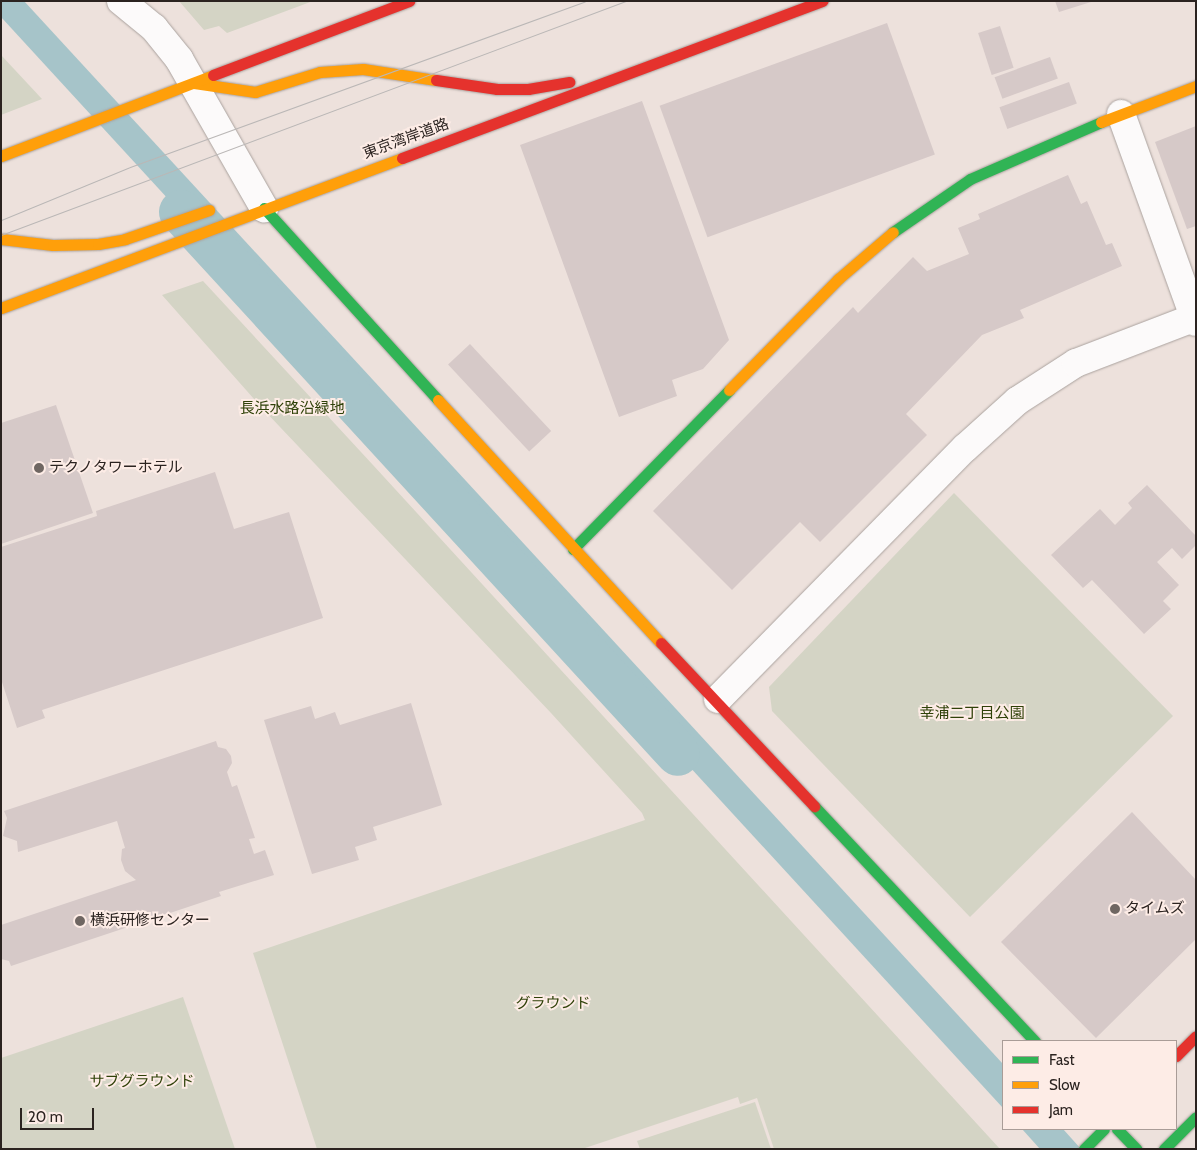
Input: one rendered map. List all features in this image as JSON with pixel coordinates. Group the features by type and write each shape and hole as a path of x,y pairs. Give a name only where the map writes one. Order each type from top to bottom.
{"main road":[{"path":"1,156 409,1"},
{"name":"東京湾岸道路","path":"1,308 255,205 662,61 823,1"},
{"path":"194,83 255,92 320,72 363,70 472,87 528,89 662,61"},
{"path":"573,549 838,279 905,221 970,179 1121,114 1196,86"},
{"path":"1,239 53,245 98,244 125,239 223,205"},
{"path":"255,205 573,549 718,699 1034,1040"},
{"path":"1177,1055 1196,1036"},
{"path":"1164,1149 1196,1117"},
{"path":"1086,1147 1103,1130"},
{"path":"1117,1130 1136,1149"}],"street":[{"path":"121,1 154,28 194,83 255,205"},
{"path":"718,699 965,448 1017,401 1076,364 1195,319 1121,114"}],"green space":[{"path":"179,1 313,1 227,33 219,26 204,30"},
{"path":"1,55 42,99 1,115"},
{"path":"203,281 1000,1149 774,1149 757,1098 740,1104 738,1097 582,1149 317,1149 253,953 645,820 642,813 551,713 262,408 162,295"},
{"name":"幸浦二丁目公園","path":"954,493 1173,716 970,917 772,711 769,687"},
{"name":"サブグラウンド","path":"183,997 235,1149 1,1149 1,1058"},
{"path":"755,1102 771,1149 640,1149 637,1141"}],"water":[{"path":"1,1 24,1 1002,1063 1002,1107 1,17"},
{"path":"1023,1130 1064,1130 1081,1149 1040,1149"}],"building":[{"path":"1055,1 1091,1 1091,2 1059,12"},
{"path":"887,23 935,155 707,237 660,106"},
{"path":"1000,26 1014,68 992,75 978,33"},
{"path":"1050,57 1058,79 1002,99 995,77"},
{"path":"1069,82 1077,104 1007,129 999,107"},
{"path":"642,101 729,340 703,369 672,380 677,396 619,417 520,145"},
{"path":"1196,126 1196,226 1187,229 1155,142"},
{"path":"1068,175 1081,204 1087,201 1106,245 1112,243 1122,266 1020,310 1024,318 982,335 906,414 927,435 820,542 800,522 732,590 653,511 853,307 858,313 913,257 927,271 969,254 958,228 980,219 978,214"},
{"path":"470,344 551,431 529,451 448,364"},
{"name":"テクノタワーホテル","path":"56,405 93,513 1,544 1,423"},
{"path":"215,472 234,529 289,512 323,618 42,710 45,718 17,728 1,679 1,547 97,516 96,511"},
{"path":"1147,485 1196,536 1196,545 1182,559 1172,548 1157,562 1179,585 1163,601 1171,609 1144,634 1092,580 1083,588 1051,555 1100,509 1115,525 1132,508 1128,503"},
{"path":"411,703 442,805 373,827 377,840 355,847 359,860 312,874 264,720 311,706 315,719 335,712 340,725"},
{"path":"216,741 218,747 226,749 231,756 232,763 227,772 232,787 237,785 255,838 249,839 254,854 265,850 274,875 219,892 221,896 11,966 9,961 1,959 1,925 136,880 125,871 121,860 122,849 125,848 117,821 18,852 17,841 3,836 7,818 4,811"},
{"name":"タイムズ","path":"1132,812 1196,880 1196,939 1096,1038 1001,942"}],"waterway":[{"path":"181,212 678,754"}],"tram line":[{"path":"1,220 130,167 585,1"},
{"path":"1,235 626,1"}],"traffic: fast":[{"path":"893,232 970,179 1101,122"},
{"path":"264,208 438,400"},
{"path":"573,549 729,390"},
{"path":"814,806 1034,1040"},
{"path":"1164,1149 1196,1117"},
{"path":"1084,1149 1103,1130"},
{"path":"1118,1130 1136,1149"}],"traffic: slow":[{"path":"194,83 255,92 320,72 363,69 436,80"},
{"path":"1,156 213,75"},
{"path":"1101,122 1196,86"},
{"path":"1,308 402,158"},
{"path":"1,239 53,245 98,244 125,239 209,210"},
{"path":"729,390 838,279 893,232"},
{"path":"438,400 661,643"}],"traffic: jam":[{"path":"213,75 409,1"},
{"path":"402,158 823,1"},
{"path":"436,80 497,89 528,89 569,82"},
{"path":"661,643 814,806"},
{"path":"1177,1055 1196,1036"}],"place":[{"name":"テクノタワーホテル","path":"39,468"},
{"name":"タイムズ","path":"1115,909"},
{"name":"横浜研修センター","path":"80,921"}],"park label":[{"name":"長浜水路沿緑地","path":"292,409"},
{"name":"グラウンド","path":"553,1004"}]}
